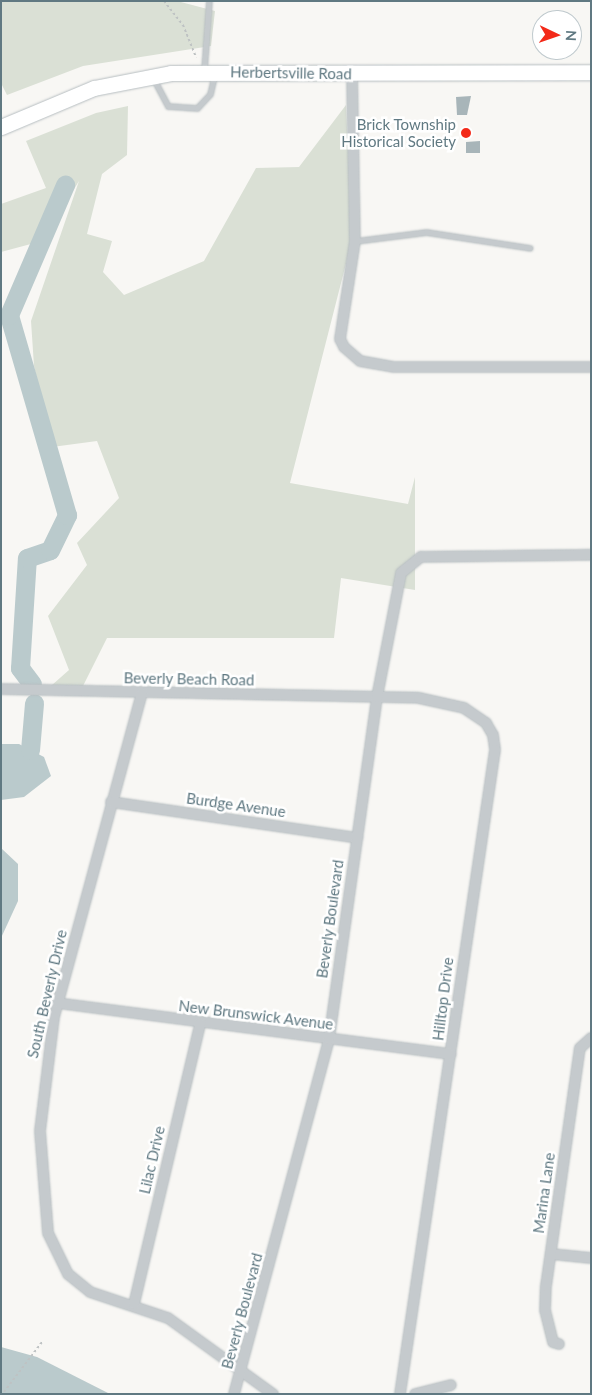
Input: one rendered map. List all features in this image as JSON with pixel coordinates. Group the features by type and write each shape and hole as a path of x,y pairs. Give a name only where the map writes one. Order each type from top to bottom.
{"main road":[{"name":"Herbertsville Road","path":"1,127 85,90 152,75 209,72 352,74 591,72"}],"street":[{"path":"352,74 355,241 340,339 360,361 394,368 591,367"},
{"name":"Beverly Boulevard","path":"234,1394 329,1039 377,697 401,573 408,565 420,557 529,554 591,555"},
{"name":"Beverly Beach Road","path":"1,689 377,697"},
{"name":"South Beverly Drive","path":"142,693 57,1003 42,1089 40,1131 48,1234 68,1274 83,1286 168,1318 273,1394"},
{"name":"Hilltop Drive","path":"377,697 419,698 464,708 486,723 493,735 496,750 400,1394"},
{"name":"Burdge Avenue","path":"111,802 357,838"},
{"name":"New Brunswick Avenue","path":"57,1003 200,1024 451,1054"},
{"name":"Lilac Drive","path":"134,1304 200,1024"},
{"name":"Marina Lane","path":"558,1344 553,1342 545,1310 551,1254 588,1040"},
{"path":"551,1254 591,1258"},
{"path":"415,1394 451,1384"}],"lane":[{"path":"152,75 168,106 197,108 210,94 209,1"},
{"path":"355,241 426,232 530,248"}],"path":[{"path":"164,1 183,25 209,72"},
{"path":"4,1392 42,1342"}],"shaded area":[{"path":"1,1 177,1 215,11 211,46 83,66 7,95 1,83"},
{"path":"346,105 352,240 290,483 408,504 415,477 415,590 341,578 334,638 107,638 83,686 52,685 69,670 48,616 87,565 77,543 119,498 97,441 52,447 34,366 31,321 79,181 42,241 1,252 1,204 46,188 26,141 96,113 128,106 127,155 102,174 87,234 112,241 103,272 124,295 204,261 256,168 299,167"},
{"path":"1,744 19,744 44,757 51,776 24,797 1,800"},
{"path":"1,848 18,864 18,901 1,938"},
{"path":"1,1347 37,1357 110,1394 1,1394"}],"building":[{"path":"471,96 467,115 457,115 456,97"},
{"path":"480,141 480,153 466,153 466,142"}],"waterway":[{"path":"32,684 20,668 27,558 50,550 67,515 9,315 65,185"},
{"path":"30,750 34,703"}],"place":[{"name":"Brick Township Historical Society","path":"466,133"}]}
